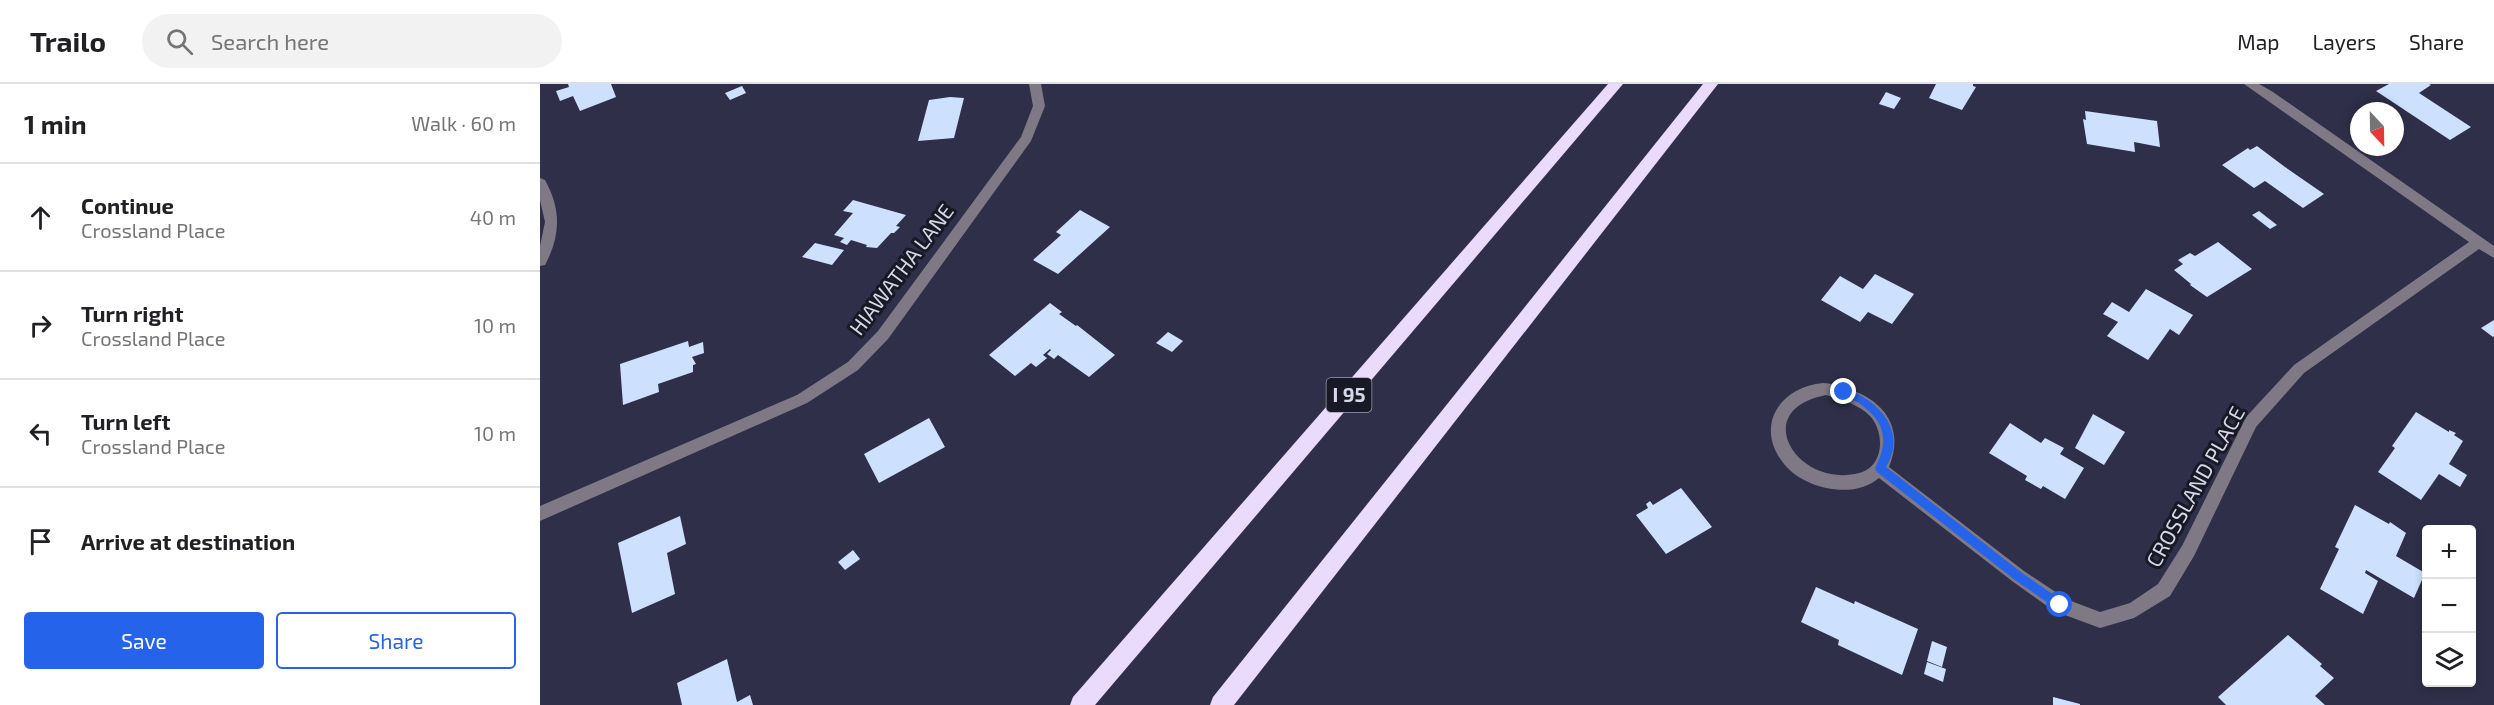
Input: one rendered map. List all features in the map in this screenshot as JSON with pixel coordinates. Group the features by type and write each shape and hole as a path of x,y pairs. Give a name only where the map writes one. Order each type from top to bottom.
{"highway":[{"name":"I 95","path":"1082,705 1616,84"},
{"path":"1221,705 1711,84"}],"street":[{"name":"HIAWATHA LANE","path":"540,514 802,399 853,366 883,335 1027,138 1039,106 1035,84"},
{"path":"2250,84 2494,253"},
{"path":"540,183 551,209 549,244 540,261"},
{"name":"CROSSLAND PLACE","path":"1880,468 2018,576 2060,605 2100,620 2134,610 2163,590 2188,551 2251,422 2299,369 2478,243"},
{"path":"1826,389 1844,392 1861,399 1875,410 1885,424 1889,440 1888,455 1880,468 1867,478 1851,483 1832,483 1813,477 1797,467 1785,454 1779,438 1778,423 1784,409 1794,398 1809,391 1826,389"}],"building":[{"path":"568,84 611,84 616,97 580,111 573,96 560,101 556,91 569,87"},
{"path":"1936,84 1973,84 1976,87 1962,110 1929,98"},
{"path":"2389,84 2429,84 2431,85 2419,93 2471,127 2450,140 2404,110 2404,102 2393,102 2376,91"},
{"path":"742,86 746,93 730,100 725,93"},
{"path":"1886,92 1901,98 1894,109 1879,104"},
{"path":"964,98 954,138 918,141 929,100"},
{"path":"2085,111 2157,121 2160,147 2134,142 2135,152 2087,144 2083,119 2086,120"},
{"path":"2257,146 2324,194 2303,208 2265,181 2254,188 2222,165 2248,148 2250,150"},
{"path":"853,200 906,215 896,226 900,227 877,248 866,247 867,245 851,240 847,245 840,242 844,238 834,235 853,213 843,211"},
{"path":"1080,210 1110,227 1058,274 1033,260 1061,235 1056,232"},
{"path":"2259,211 2277,225 2270,229 2252,215"},
{"path":"2218,242 2252,269 2207,297 2174,270 2183,264 2178,260 2190,253 2195,256"},
{"path":"815,243 844,250 832,265 802,257"},
{"path":"1875,274 1914,294 1892,324 1868,312 1860,322 1821,300 1840,276 1863,289"},
{"path":"2146,289 2193,315 2179,335 2170,329 2148,360 2107,336 2118,322 2103,314 2112,302 2129,312"},
{"path":"1050,303 1062,312 1059,314 1115,355 1089,377 1058,355 1054,359 1047,354 1050,349 1043,355 1047,358 1036,367 1031,363 1015,376 989,355"},
{"path":"2494,320 2494,336 2493,337 2481,328"},
{"path":"1168,332 1183,341 1172,352 1156,343"},
{"path":"688,341 689,347 703,342 704,353 692,357 696,364 693,365 693,372 658,384 659,392 623,405 620,364"},
{"path":"2416,412 2449,432 2449,430 2456,433 2454,435 2463,441 2449,464 2467,475 2460,487 2439,474 2421,500 2378,472 2395,448 2392,446"},
{"path":"2093,414 2125,432 2104,465 2075,448"},
{"path":"929,418 945,447 879,483 864,454"},
{"path":"2010,423 2041,443 2045,438 2064,448 2060,454 2084,468 2065,499 2043,486 2041,489 2025,480 2027,476 1989,453"},
{"path":"1681,488 1712,527 1666,554 1636,515 1648,508 1646,504 1650,501 1653,505"},
{"path":"2355,505 2389,524 2390,522 2406,533 2396,556 2422,571 2422,580 2414,598 2366,570 2365,573 2378,581 2363,614 2320,589 2339,549 2335,547"},
{"path":"680,516 686,544 667,553 675,594 632,613 618,543"},
{"path":"853,550 860,559 845,570 838,562"},
{"path":"1816,587 1854,604 1855,601 1918,629 1902,675 1838,645 1839,640 1801,622"},
{"path":"2288,635 2322,664 2320,666 2334,678 2315,696 2325,705 2226,705 2218,697"},
{"path":"1932,641 1947,647 1942,667 1927,661"},
{"path":"727,659 737,702 750,695 753,705 682,705 677,683"},
{"path":"1927,662 1946,669 1943,682 1924,674"},
{"path":"2053,697 2080,704 2080,705 2053,705"}],"route":[{"path":"1844,392 1861,399 1875,410 1885,424 1889,440 1888,455 1880,468 2018,576 2060,605"}]}
